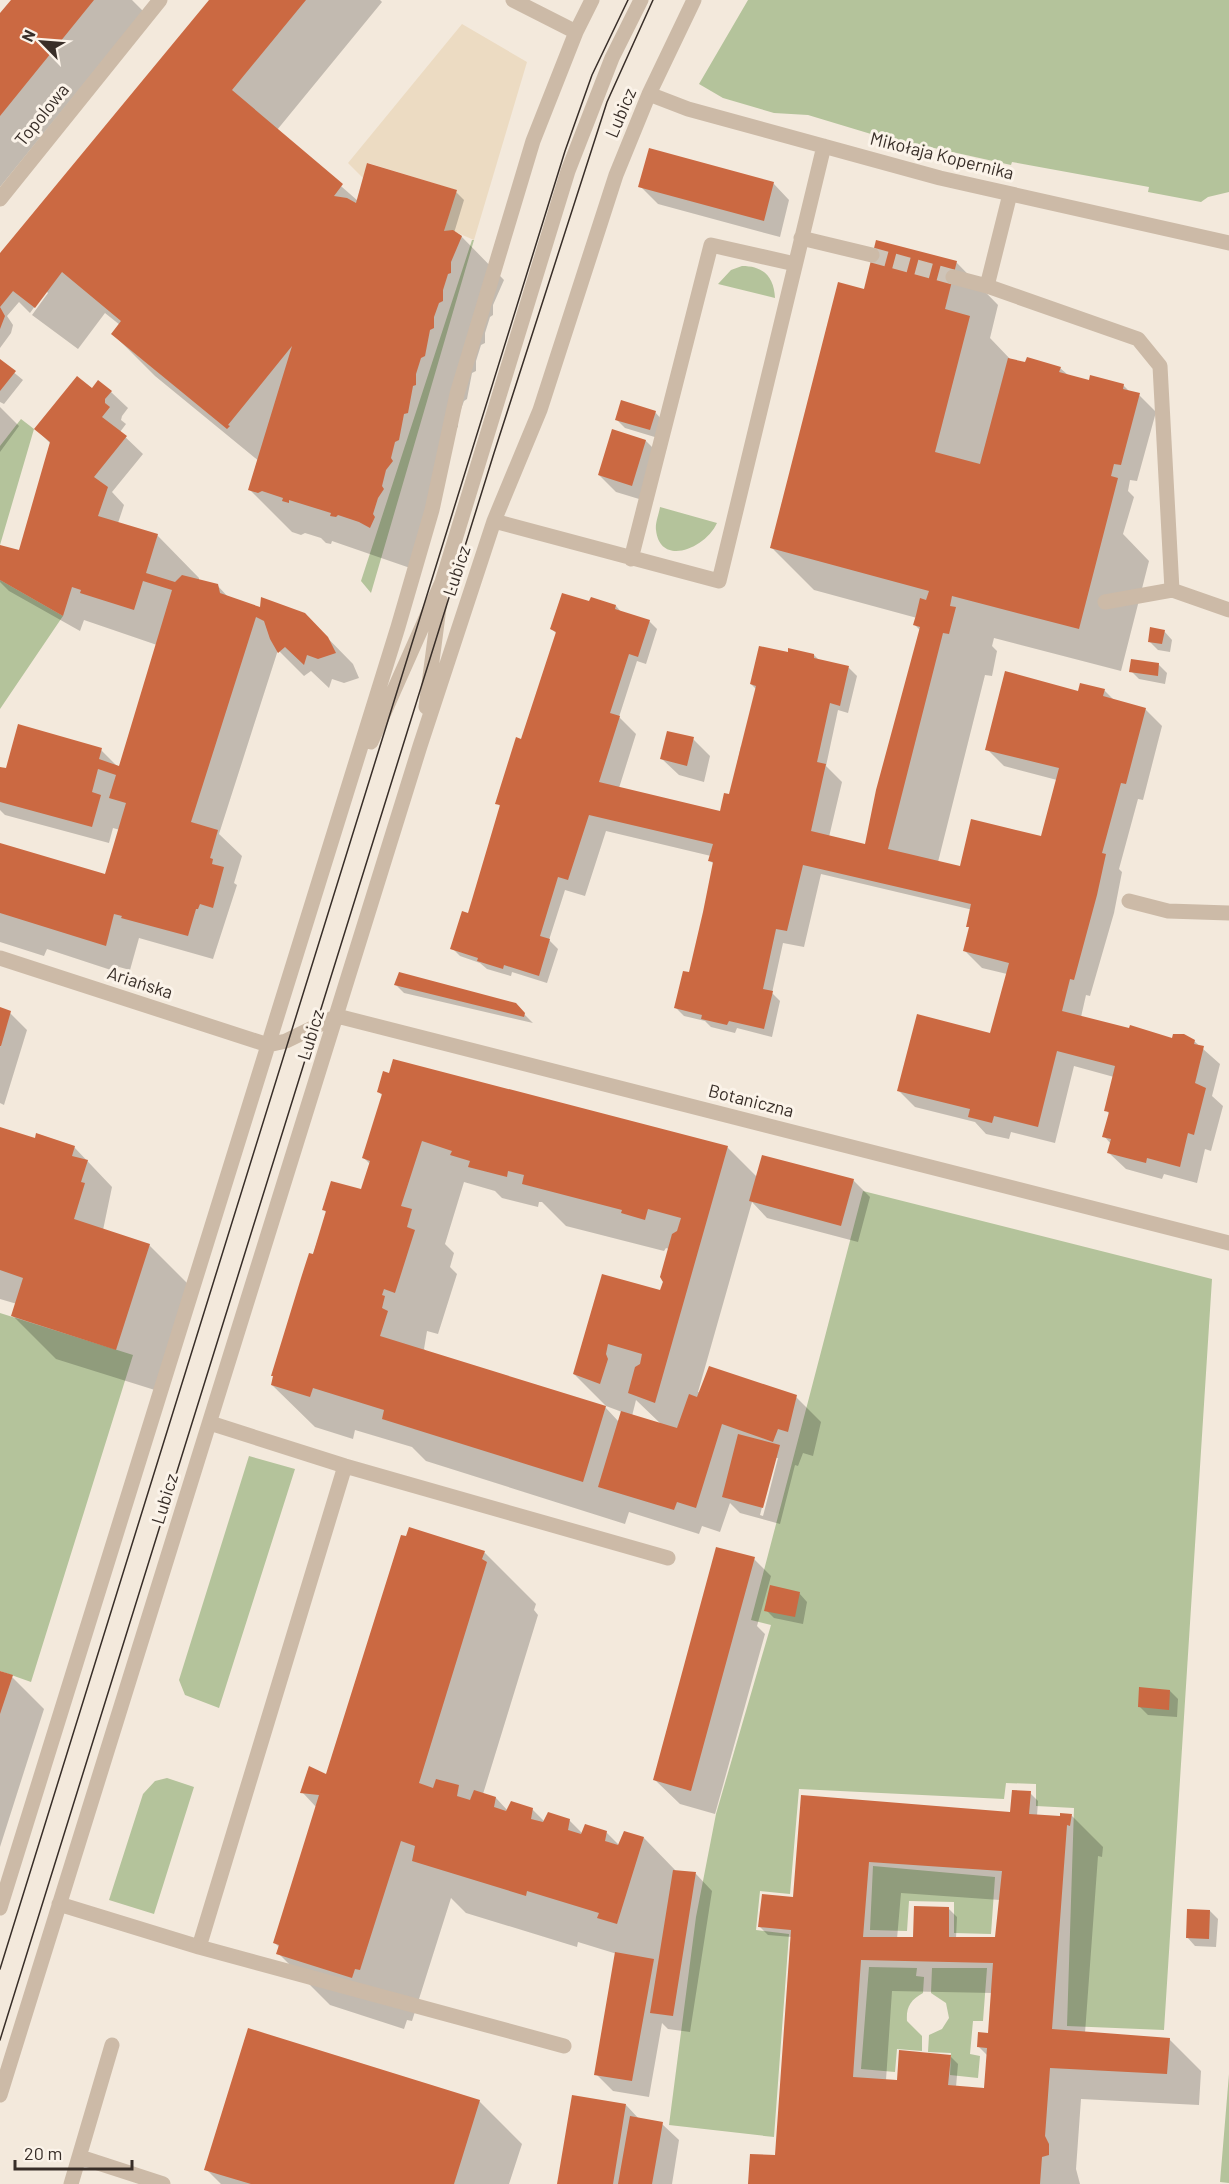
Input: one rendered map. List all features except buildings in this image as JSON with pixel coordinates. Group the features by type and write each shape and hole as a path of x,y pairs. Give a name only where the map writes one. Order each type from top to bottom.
{"street":[{"name":"Topolowa","path":"0,199 160,0"},
{"path":"513,0 576,32"},
{"name":"Lubicz","path":"0,1908 420,553 457,394 533,141 576,32 592,0"},
{"path":"342,808 442,582 568,171 612,58 641,0"},
{"name":"Lubicz","path":"0,2095 420,746 494,521 540,410 616,175 650,94 694,0"},
{"name":"Mikołaja Kopernika","path":"650,94 688,109 1010,194 1229,243"},
{"path":"494,521 719,581 824,146"},
{"path":"987,286 1010,194"},
{"path":"801,238 872,255"},
{"path":"631,559 711,245 795,264"},
{"path":"953,277 987,286 1138,339 1160,366 1172,590"},
{"path":"420,746 442,582"},
{"path":"1105,602 1172,590 1229,610"},
{"path":"1129,901 1168,911 1229,913"},
{"name":"Ariańska","path":"0,958 268,1045"},
{"path":"268,1045 286,1041 337,1016"},
{"name":"Botaniczna","path":"337,1016 1229,1243"},
{"path":"210,1423 345,1466 668,1558"},
{"path":"199,1947 345,1466"},
{"path":"59,1904 199,1947 564,2046"},
{"path":"71,2184 112,2045"},
{"path":"80,2157 163,2184"}],"green space":[{"path":"748,0 1229,0 1229,192 1208,197 1201,202 1148,192 1149,187 1012,162 1011,165 871,134 808,115 774,113 723,98 699,84"},
{"path":"472,240 474,240 371,593 361,581"},
{"path":"742,266 756,268 766,274 773,284 775,298 718,284 731,270"},
{"path":"21,419 34,429 0,545 0,446"},
{"path":"660,507 717,523 703,540 684,550 674,551 666,548 659,541 656,527"},
{"path":"0,580 63,616 0,709"},
{"path":"863,1191 1212,1279 1164,2030 1067,2026 1074,1808 1036,1806 1036,1784 1006,1783 1004,1799 799,1789 790,1894 760,1891 756,1930 789,1934 774,2137 669,2125 696,1917 716,1814 771,1625 751,1620"},
{"path":"0,1313 133,1355 31,1682 0,1671"},
{"path":"249,1456 295,1469 219,1708 185,1695 179,1680"},
{"path":"167,1778 194,1787 154,1914 109,1900 143,1794 155,1781"},
{"path":"873,1866 995,1877 991,1934 954,1933 954,1902 909,1901 907,1931 870,1930"},
{"path":"869,1967 917,1968 916,1976 924,1977 923,1993 912,2002 907,2016 907,2021 922,2036 922,2051 897,2049 895,2072 861,2069"},
{"path":"932,1968 987,1968 983,2021 973,2021 970,2054 980,2056 978,2078 950,2075 951,2053 928,2052 929,2035 942,2029 949,2018 946,2003 931,1993"},
{"path":"1229,2074 1229,2183 1220,2182"}],"shaded area":[{"path":"462,24 527,62 474,240 453,231 444,231 456,190 368,163 363,178 348,163"}],"tunnel":[{"path":"872,255 953,277"}],"tram line":[{"path":"0,1969 565,151 592,75 628,0"},
{"path":"0,2040 494,453 607,102 653,0"}]}
